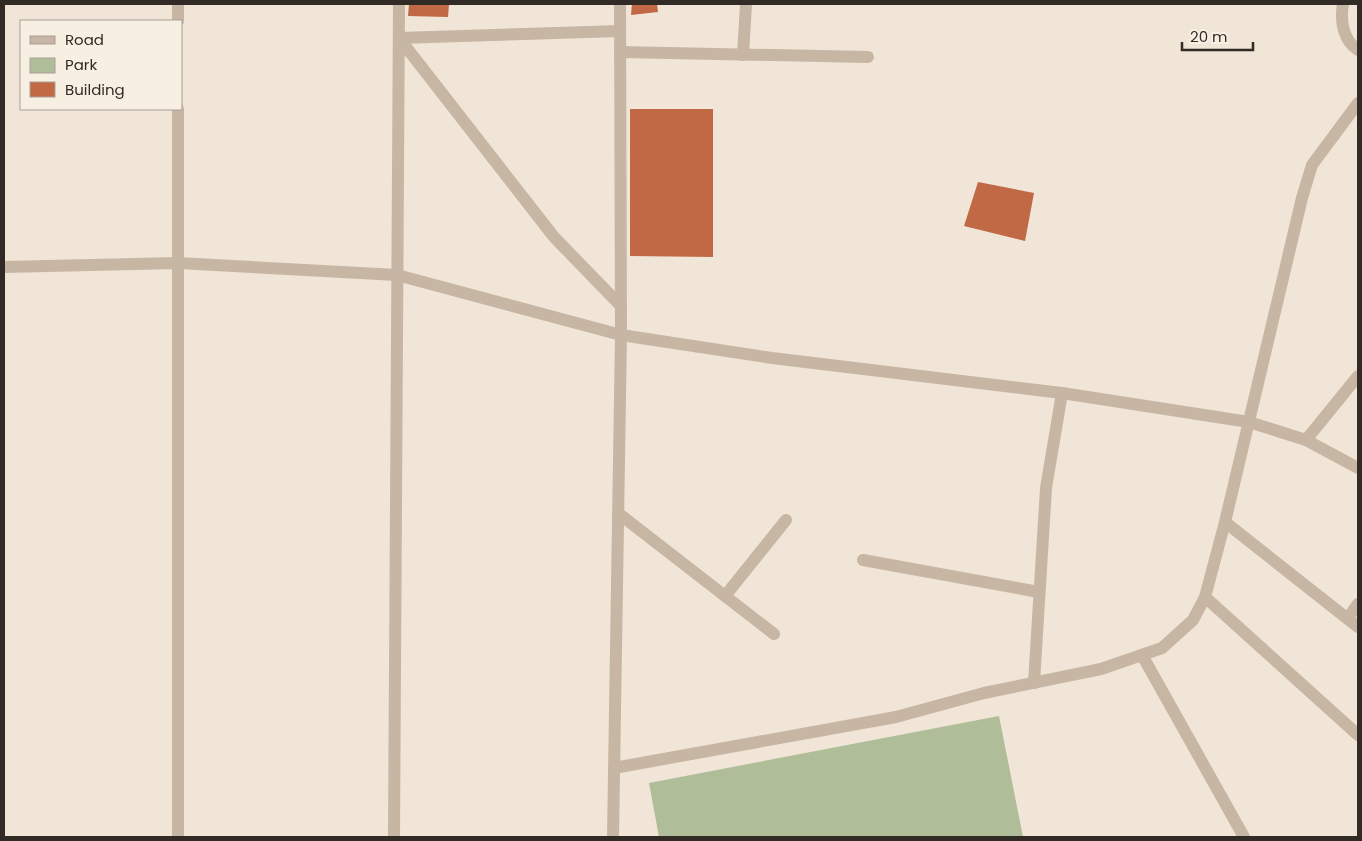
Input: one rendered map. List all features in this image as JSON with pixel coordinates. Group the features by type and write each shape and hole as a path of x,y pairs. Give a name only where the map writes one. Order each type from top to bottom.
{"street":[{"path":"178,4 178,20"},
{"path":"394,837 399,4"},
{"path":"613,837 621,335 620,4"},
{"path":"743,55 746,4"},
{"path":"1343,4 1341,15 1344,33 1352,46 1358,50"},
{"path":"399,38 620,31"},
{"path":"399,38 554,237 621,306"},
{"path":"620,52 868,57"},
{"path":"614,768 896,717 984,693 1101,669 1162,648 1193,620 1205,597 1225,522 1302,198 1312,165 1358,103"},
{"path":"178,110 178,837"},
{"path":"4,267 178,263 397,275 621,335 772,358 1062,393 1249,422 1306,440 1358,468"},
{"path":"1306,440 1358,376"},
{"path":"1034,683 1038,592 1046,488 1062,393"},
{"path":"618,513 774,634"},
{"path":"724,596 786,520"},
{"path":"1225,522 1358,626"},
{"path":"863,560 1038,592"},
{"path":"1205,597 1358,735"},
{"path":"1348,618 1358,604"},
{"path":"1142,655 1244,837"}],"green space":[{"path":"999,716 1023,837 659,837 649,783"}],"building":[{"path":"409,4 449,4 448,17 408,16"},
{"path":"632,4 657,4 658,12 631,15"},
{"path":"630,109 713,109 713,257 630,256"},
{"path":"978,182 1034,193 1025,241 964,226"}]}
